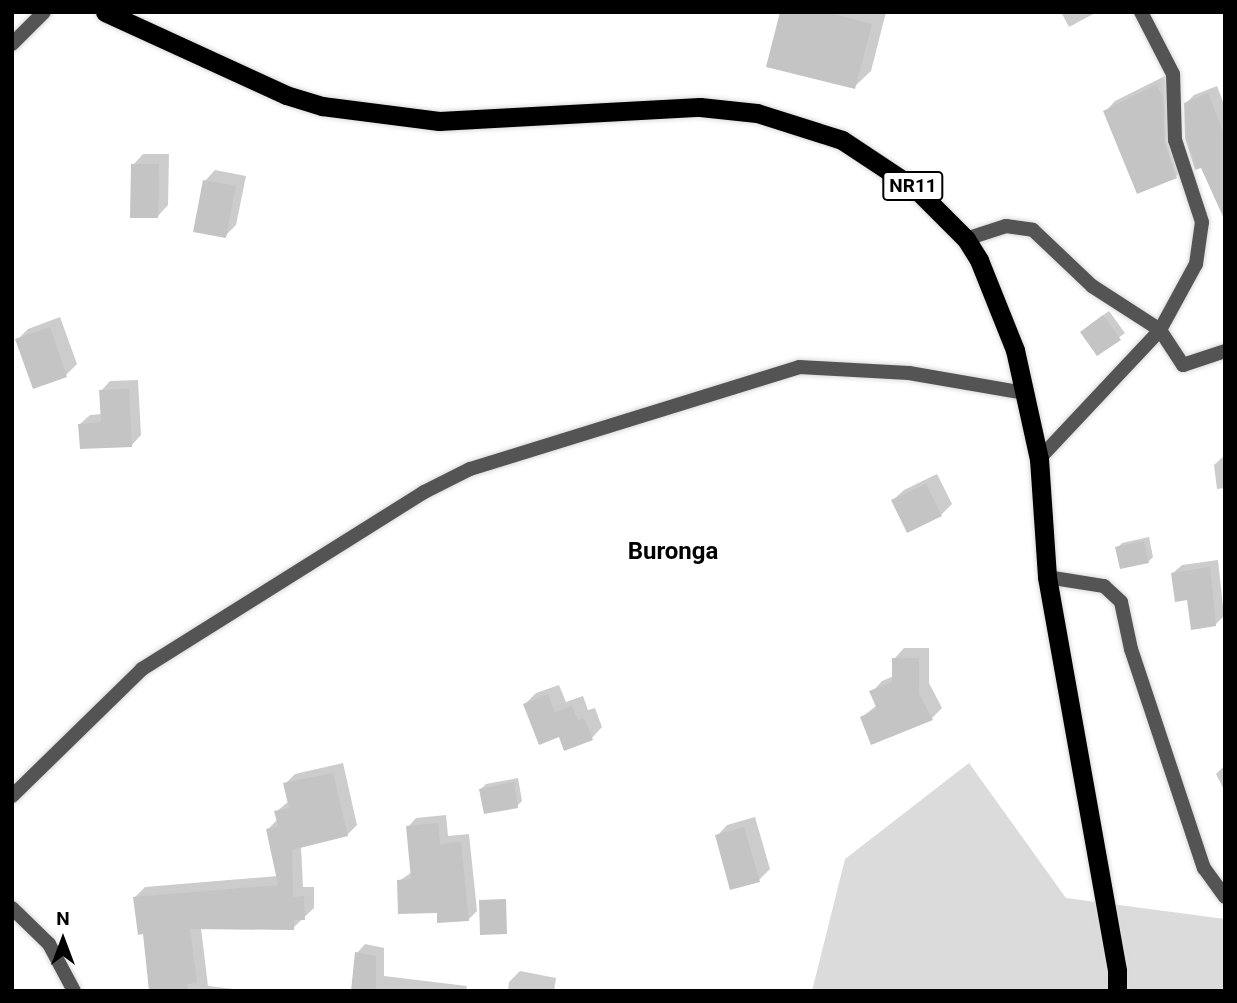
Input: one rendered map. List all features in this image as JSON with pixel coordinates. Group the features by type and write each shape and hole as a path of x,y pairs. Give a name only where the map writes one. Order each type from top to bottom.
{"highway":[{"name":"NR11","path":"105,12 286,96 365,114 439,121 700,107 757,113 842,139 916,189 966,239 995,295 1015,351 1039,459 1047,577 1117,971 1117,991"}],"street":[{"path":"12,44 44,12"},
{"path":"1039,459 1160,330 1196,264 1202,222 1175,140 1173,74 1140,12"},
{"path":"966,239 1006,226 1033,230 1092,286 1160,330 1183,365 1225,351"},
{"path":"12,796 142,669 424,492 470,469 799,367 909,373 1025,393"},
{"path":"1047,577 1104,586 1121,602 1131,649 1204,869 1225,897"},
{"path":"12,908 49,944 74,991"}],"shaded area":[{"path":"969,763 1066,898 1225,919 1225,991 812,991 845,859"}],"building":[{"path":"780,12 826,12 872,24 855,89 766,67"},
{"path":"1156,85 1164,98 1165,141 1177,178 1137,194 1103,111"},
{"path":"1208,93 1225,137 1225,221 1201,168 1195,170 1185,138 1184,103"},
{"path":"131,164 159,164 158,218 130,218"},
{"path":"203,180 236,186 226,238 193,232"},
{"path":"1103,315 1121,340 1097,356 1080,332"},
{"path":"50,327 67,377 33,389 15,339"},
{"path":"129,389 132,447 80,449 78,424 101,422 99,390"},
{"path":"926,484 942,516 907,533 891,500"},
{"path":"1144,541 1149,563 1120,569 1115,547"},
{"path":"1210,567 1216,626 1191,630 1187,600 1175,602 1171,573"},
{"path":"892,658 919,658 919,694 933,720 871,745 860,717 877,709 869,691 892,682"},
{"path":"548,694 555,712 572,706 578,720 584,718 593,740 564,751 559,737 539,745 523,704"},
{"path":"333,773 348,836 292,850 293,897 304,896 305,920 294,920 294,930 190,929 197,983 187,984 188,991 149,991 143,934 138,935 133,897 278,885 266,829 278,826 274,811 289,808 283,783"},
{"path":"514,782 518,808 484,814 479,789"},
{"path":"438,823 440,844 461,842 469,921 437,923 437,913 398,914 397,880 411,879 406,826"},
{"path":"744,827 760,882 730,890 715,835"},
{"path":"506,899 507,934 480,935 479,900"},
{"path":"355,952 376,956 376,991 351,991"}],"district":[{"name":"Buronga","path":"673,552"}]}
